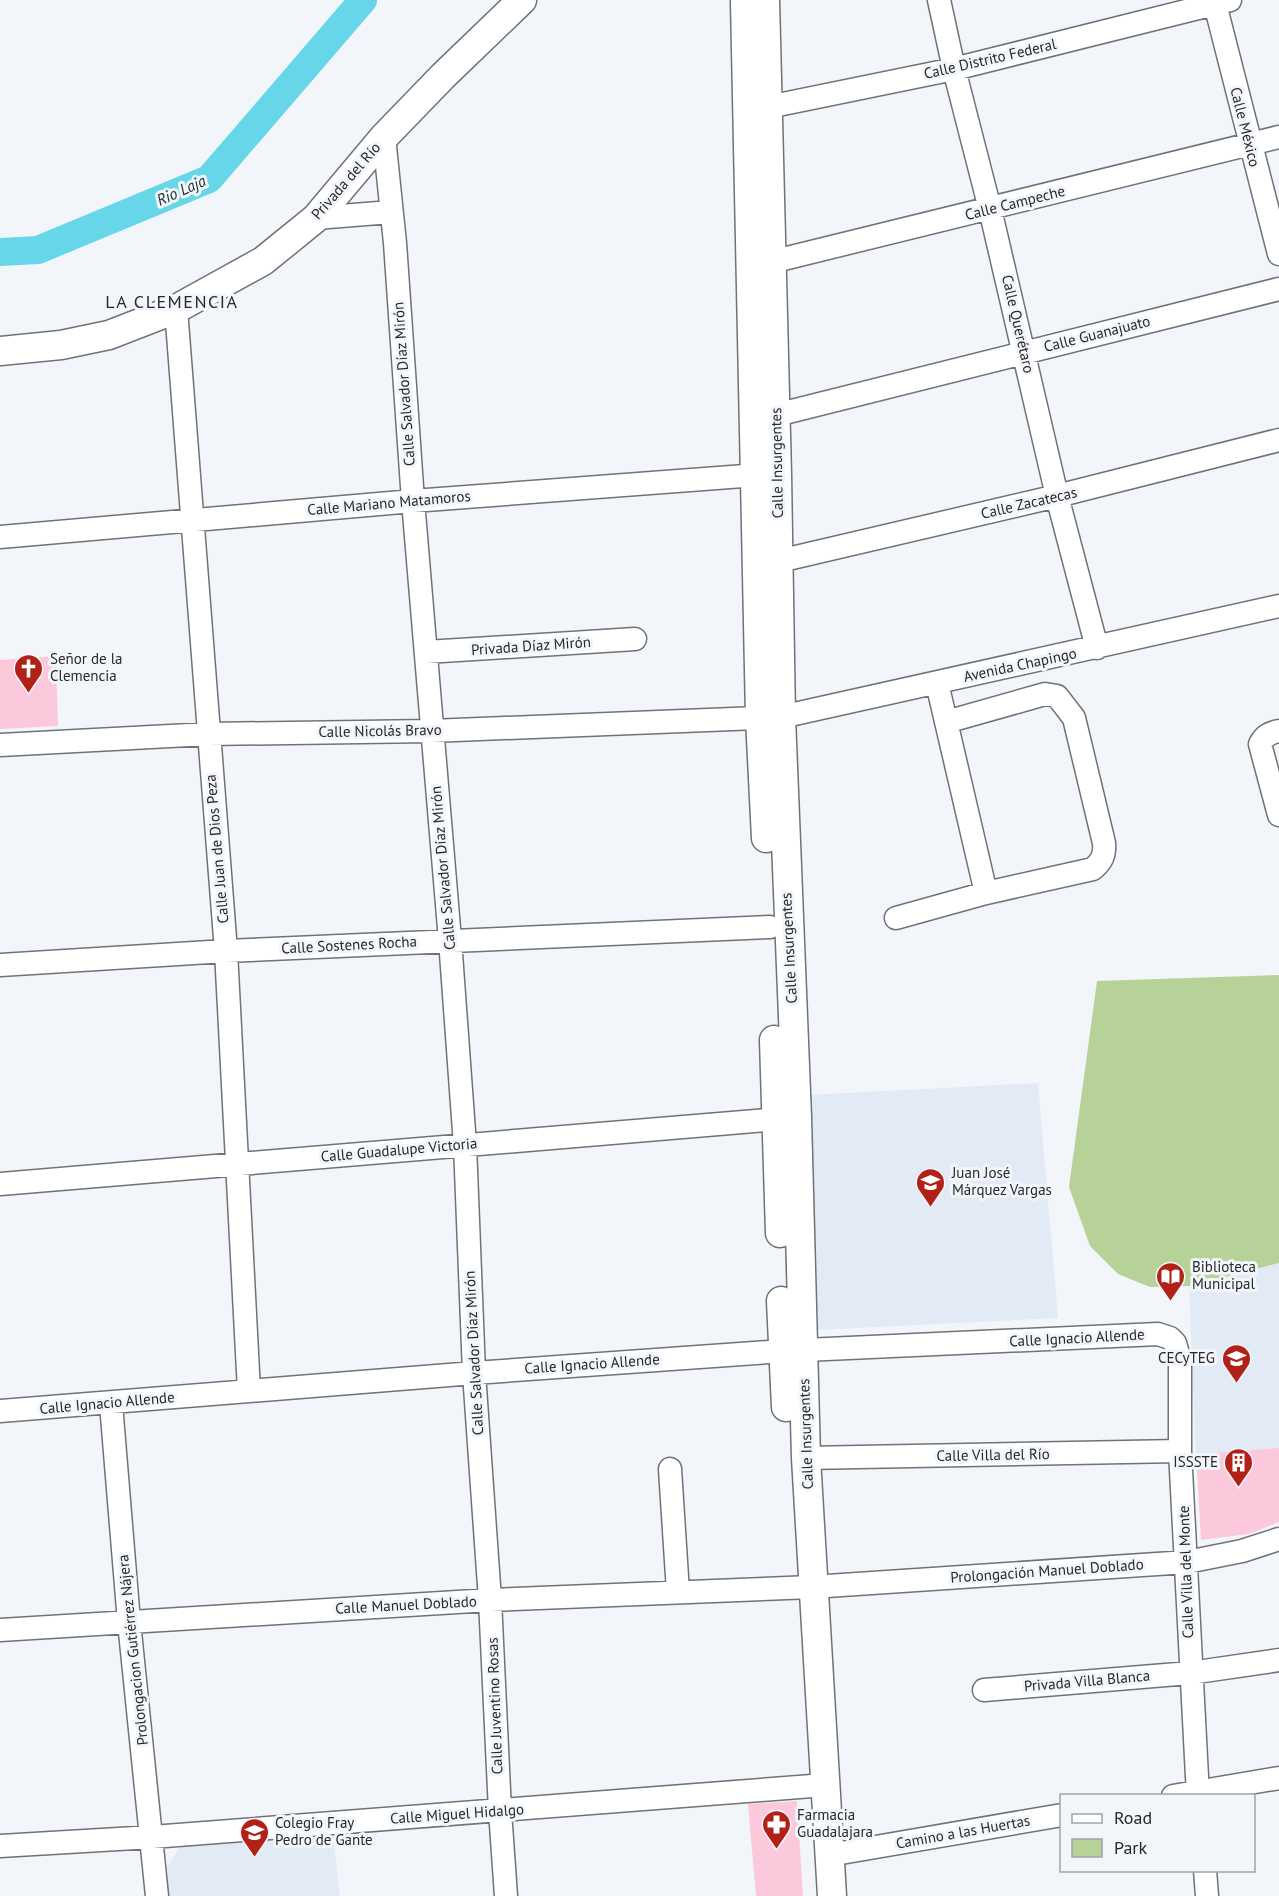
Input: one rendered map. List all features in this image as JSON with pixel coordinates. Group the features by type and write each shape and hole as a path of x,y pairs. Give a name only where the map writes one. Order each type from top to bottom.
{"main road":[{"name":"Privada del Río","path":"0,351 83,341 109,335 176,309 263,261 316,218 384,137 522,0"},
{"name":"Calle Insurgentes","path":"763,1 758,109 770,718 770,927 787,1118"},
{"name":"Calle Insurgentes","path":"761,263 776,415 766,474 779,561 770,718 787,1118 793,1351 816,1786 813,1896"},
{"name":"Calle Insurgentes","path":"793,1351 806,1458 804,1587"},
{"name":"Calle Insurgentes","path":"816,1786 829,1855 832,1896"}],"street":[{"name":"Calle Querétaro","path":"939,0 1057,496 1098,648"},
{"name":"Calle Distrito Federal","path":"758,109 954,69 1219,1"},
{"name":"Calle México","path":"1219,1 1249,144 1279,254"},
{"name":"Calle Salvador Díaz Mirón","path":"384,137 465,1145 474,1373 490,1600"},
{"name":"Calle Campeche","path":"761,263 1279,137"},
{"path":"316,218 391,212"},
{"name":"Calle Guanajuato","path":"776,415 1279,289"},
{"name":"Calle Juan de Dios Peza","path":"176,309 207,734 226,951 249,1391"},
{"name":"Calle Zacatecas","path":"779,561 1057,496 1279,440"},
{"name":"Calle Mariano Matamoros","path":"0,537 413,501 766,474"},
{"name":"Avenida Chapingo","path":"770,718 1098,648 1279,606"},
{"name":"Privada Díaz Mirón","path":"426,652 635,639"},
{"path":"937,683 986,893"},
{"path":"896,918 986,893 1094,869 1101,862 1105,853 1074,718 1057,696 1045,694 946,722"},
{"name":"Calle Nicolás Bravo","path":"0,745 207,734 431,731 770,718"},
{"path":"1279,731 1264,737 1260,744 1279,815"},
{"name":"Calle Sostenes Rocha","path":"0,964 450,940 770,927"},
{"name":"Calle Guadalupe Victoria","path":"0,1184 787,1118"},
{"name":"Calle Ignacio Allende","path":"0,1411 111,1404 474,1373 793,1351 1158,1334 1170,1338 1178,1349"},
{"name":"Calle Villa del Monte","path":"1178,1349 1180,1451 1198,1793"},
{"name":"Prolongacion Gutiérrez Nájera","path":"111,1404 129,1622 157,1896"},
{"name":"Calle Villa del Río","path":"806,1458 1180,1451"},
{"path":"670,1469 678,1592"},
{"name":"Prolongación Manuel Doblado","path":"804,1587 1187,1562 1242,1551 1279,1539"},
{"name":"Calle Manuel Doblado","path":"0,1630 490,1600 804,1587"},
{"name":"Calle Juventino Rosas","path":"490,1600 506,1896"},
{"name":"Privada Villa Blanca","path":"984,1690 1190,1672 1279,1660"},
{"path":"1198,1793 1279,1778"},
{"name":"Calle Miguel Hidalgo","path":"0,1846 152,1838 816,1786"},
{"name":"Camino a las Huertas","path":"829,1855 1060,1815"},
{"path":"1205,1872 1208,1896"}],"shaded area":[{"name":"Juan José Márquez Vargas","path":"1038,1083 1058,1318 818,1330 810,1095"},
{"name":"CECyTEG","path":"1279,1263 1279,1448 1196,1454 1189,1286"},
{"name":"Colegio Fray Pedro de Gante","path":"332,1826 340,1896 169,1896 167,1867 180,1847 197,1839"}],"green space":[{"path":"1279,975 1279,1263 1189,1286 1150,1287 1118,1274 1090,1246 1069,1187 1097,981"}],"building":[{"name":"Señor de la Clemencia","path":"56,656 58,726 0,729 0,660"},
{"name":"ISSSTE","path":"1279,1448 1279,1522 1249,1534 1201,1540 1196,1454"},
{"name":"Farmacia Guadalajara","path":"797,1801 803,1896 756,1896 748,1804"}],"waterway":[{"name":"Rio Laja","path":"0,252 38,250 209,179 363,0"}],"place":[{"name":"Señor de la Clemencia","path":"29,694"},
{"name":"Juan José Márquez Vargas","path":"931,1208"},
{"name":"Biblioteca Municipal","path":"1171,1302"},
{"name":"CECyTEG","path":"1236,1384"},
{"name":"ISSSTE","path":"1239,1488"},
{"name":"Farmacia Guadalajara","path":"776,1850"},
{"name":"Colegio Fray Pedro de Gante","path":"254,1858"}],"district":[{"name":"LA CLEMENCIA","path":"172,302"}]}
